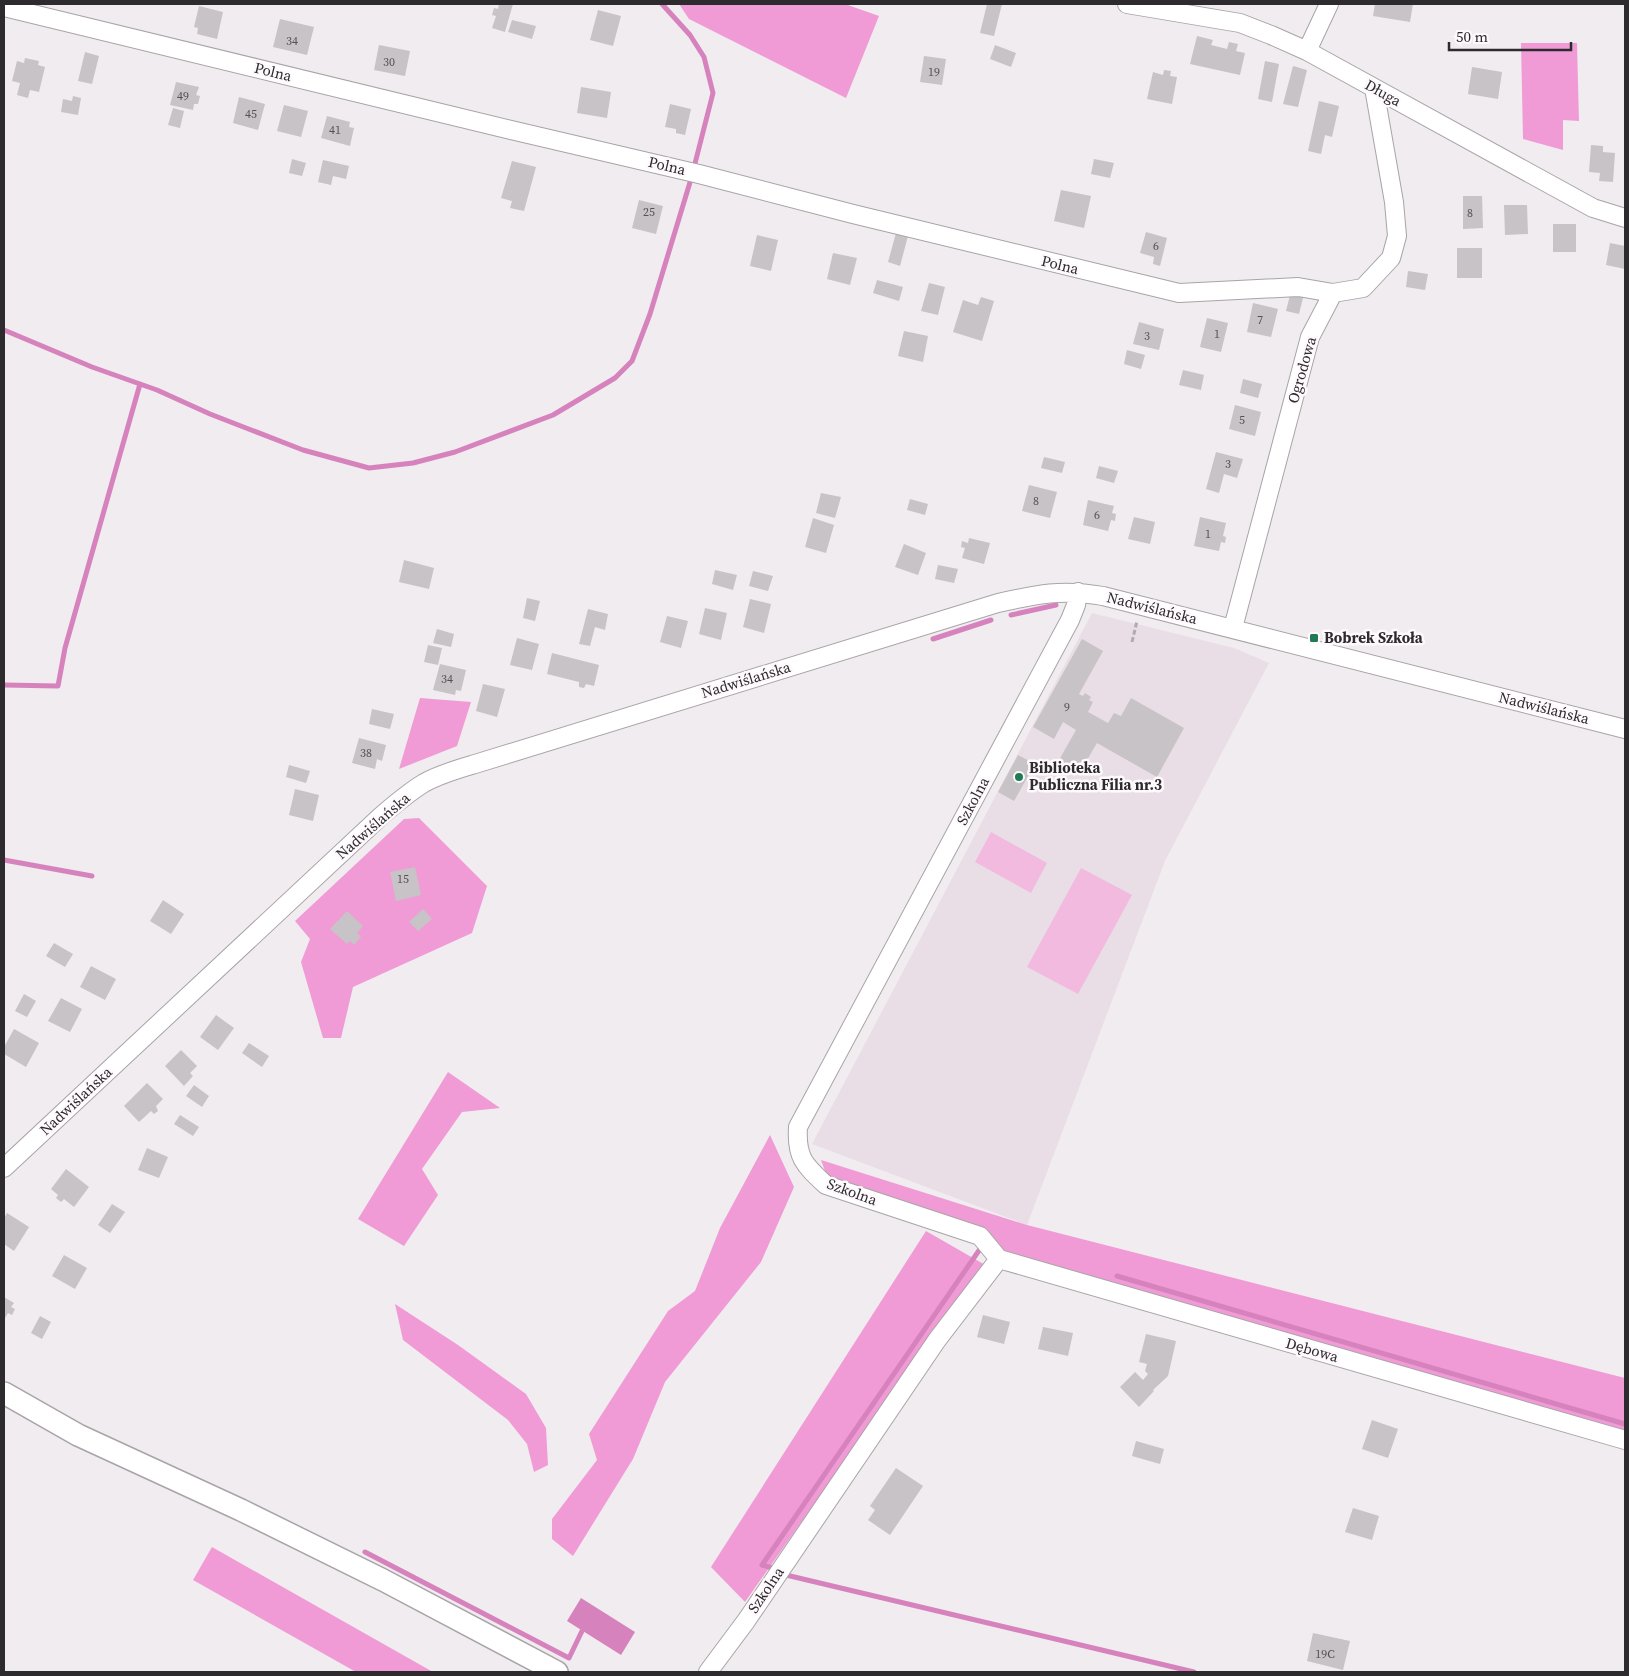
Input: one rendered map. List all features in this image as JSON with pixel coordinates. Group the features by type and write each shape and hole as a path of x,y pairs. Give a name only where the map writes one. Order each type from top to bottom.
{"main road":[{"path":"4,1393 78,1435 241,1510 384,1580 557,1672"}],"street":[{"name":"Długa","path":"1127,4 1240,23 1270,34 1374,88 1593,208 1625,218"},
{"path":"1307,52 1329,4"},
{"name":"Polna","path":"4,7 501,128 692,172 852,214 1179,294 1298,287 1333,293"},
{"path":"1333,293 1362,288 1391,258 1396,236 1394,202 1374,88"},
{"name":"Ogrodowa","path":"1233,628 1310,337 1333,293"},
{"name":"Nadwiślańska","path":"4,1168 381,816 425,782 452,771 998,603 1038,594 1078,592 1126,601 1625,729"},
{"name":"Szkolna","path":"708,1672 746,1621 937,1340 999,1259 980,1236 826,1185 811,1172 801,1158 797,1144 798,1127 1070,620 1076,605 1078,592"},
{"name":"Dębowa","path":"999,1259 1625,1440"}],"path":[{"path":"1132,642 1136,624"}],"shaded area":[{"path":"679,4 845,4 879,16 846,98 689,19"},
{"path":"1521,43 1577,43 1579,121 1563,120 1563,150 1523,139"},
{"path":"1092,613 1234,648 1269,663 1165,861 1027,1225 812,1144"},
{"path":"420,698 471,702 457,746 399,769"},
{"path":"419,818 487,886 472,933 353,987 341,1038 323,1038 301,962 310,939 295,921 404,819"},
{"path":"991,832 1047,863 1031,893 975,862"},
{"path":"1081,868 1132,895 1078,994 1027,967"},
{"path":"448,1072 500,1108 462,1112 422,1169 438,1195 404,1246 358,1219"},
{"path":"770,1135 794,1187 761,1262 665,1382 633,1459 573,1556 552,1539 552,1519 597,1460 589,1434 668,1311 695,1291 720,1228"},
{"path":"821,1160 1027,1225 1625,1378 1625,1431 1005,1256 828,1179"},
{"path":"926,1231 987,1266 932,1337 745,1602 711,1567"},
{"path":"395,1304 458,1345 526,1394 546,1428 548,1465 534,1472 527,1444 508,1420 403,1340"},
{"path":"212,1547 433,1672 356,1672 193,1580"},
{"path":"581,1598 635,1632 621,1655 567,1621"}],"building":[{"path":"499,4 513,4 505,32 492,28 496,16 492,15 494,8 498,9"},
{"path":"987,4 1002,4 994,36 980,33"},
{"path":"1375,4 1413,4 1410,22 1373,16"},
{"path":"199,6 223,12 217,39 197,34 198,28 194,27"},
{"path":"598,10 621,16 613,46 590,40"},
{"path":"280,19 314,27 307,55 273,47"},
{"path":"512,20 536,26 532,39 508,32"},
{"path":"1197,36 1213,40 1211,45 1227,49 1229,42 1238,44 1236,51 1245,53 1240,75 1190,64"},
{"path":"379,45 410,51 405,76 374,70"},
{"path":"995,45 1016,53 1011,67 990,59"},
{"path":"85,52 99,56 92,84 78,81"},
{"path":"924,56 946,59 942,85 920,82"},
{"path":"25,58 39,61 38,65 45,67 39,92 30,90 28,98 17,95 20,83 12,81 17,61 24,63"},
{"path":"1265,61 1279,64 1272,102 1258,99"},
{"path":"1293,66 1307,70 1298,107 1283,104"},
{"path":"1472,67 1502,72 1498,99 1468,94"},
{"path":"1164,70 1171,71 1170,76 1177,77 1172,104 1147,99 1153,72 1163,75"},
{"path":"176,82 199,87 196,95 200,96 198,104 194,104 193,110 170,105"},
{"path":"581,87 611,92 607,118 577,113"},
{"path":"73,96 81,98 78,115 61,112 63,99 72,101"},
{"path":"239,97 265,104 258,130 233,123"},
{"path":"1319,101 1339,106 1332,137 1325,135 1321,154 1308,151"},
{"path":"670,104 691,109 685,135 676,133 676,129 665,127"},
{"path":"284,105 308,111 301,137 277,131"},
{"path":"173,108 184,111 180,128 168,125"},
{"path":"327,116 350,122 349,127 354,128 350,146 321,138"},
{"path":"1591,145 1603,146 1603,152 1615,153 1613,182 1599,181 1600,173 1589,172"},
{"path":"292,159 306,163 302,176 289,173"},
{"path":"1094,159 1114,163 1110,178 1091,174"},
{"path":"323,160 349,166 346,179 333,176 331,185 318,182"},
{"path":"512,161 536,167 524,211 510,208 512,201 501,198"},
{"path":"1061,190 1091,196 1084,228 1054,221"},
{"path":"1463,196 1482,196 1483,228 1463,229"},
{"path":"639,200 663,206 656,234 632,228"},
{"path":"1504,205 1527,205 1528,234 1505,235"},
{"path":"1553,224 1576,224 1576,252 1553,252"},
{"path":"1146,232 1167,238 1160,266 1153,264 1154,257 1140,253"},
{"path":"896,233 908,236 900,266 888,262"},
{"path":"757,235 778,240 771,271 750,266"},
{"path":"1610,243 1625,246 1625,269 1606,265"},
{"path":"1457,248 1482,248 1482,278 1457,278"},
{"path":"833,253 857,258 850,285 827,279"},
{"path":"1408,271 1428,274 1425,290 1406,287"},
{"path":"877,280 903,287 899,301 873,293"},
{"path":"929,283 945,287 938,315 921,311"},
{"path":"1291,291 1304,294 1299,314 1286,311"},
{"path":"981,297 994,301 982,341 953,332 963,300 978,305"},
{"path":"1253,303 1278,309 1271,337 1247,332"},
{"path":"1207,318 1228,323 1221,352 1200,347"},
{"path":"1139,322 1164,329 1159,350 1133,344"},
{"path":"904,331 928,336 923,362 898,356"},
{"path":"1127,350 1145,355 1141,369 1124,364"},
{"path":"1183,370 1204,375 1201,390 1179,385"},
{"path":"1243,379 1262,384 1258,398 1240,393"},
{"path":"1235,405 1261,412 1255,436 1229,429"},
{"path":"1216,452 1243,459 1237,478 1224,474 1219,493 1206,489"},
{"path":"1044,457 1065,462 1062,473 1041,468"},
{"path":"1099,466 1118,471 1114,483 1096,478"},
{"path":"1029,485 1057,492 1050,518 1022,511"},
{"path":"821,493 841,497 835,518 816,513"},
{"path":"910,499 928,504 925,515 907,510"},
{"path":"1088,500 1114,506 1112,513 1116,514 1115,521 1111,520 1108,531 1083,525"},
{"path":"1134,517 1155,522 1150,544 1128,539"},
{"path":"1200,517 1226,523 1223,536 1226,537 1225,543 1221,542 1219,551 1194,546"},
{"path":"813,518 834,525 826,553 805,547"},
{"path":"969,538 990,543 984,564 962,558 965,548 961,547 962,541 968,543"},
{"path":"904,544 926,553 918,575 895,567"},
{"path":"404,560 434,568 429,589 399,582"},
{"path":"938,565 958,569 954,583 935,579"},
{"path":"715,570 737,575 733,590 712,584"},
{"path":"753,571 773,576 768,591 749,586"},
{"path":"527,598 540,601 535,621 523,618"},
{"path":"750,599 771,604 764,633 743,627"},
{"path":"705,608 727,613 721,640 699,634"},
{"path":"588,609 608,614 605,630 595,627 590,646 579,644"},
{"path":"667,616 688,621 681,648 660,642"},
{"path":"437,629 454,634 451,647 433,643"},
{"path":"517,638 539,644 532,670 510,665"},
{"path":"1082,639 1103,651 1079,694 1083,696 1085,693 1091,697 1089,700 1093,702 1088,712 1108,723 1114,713 1121,716 1131,698 1184,728 1157,777 1097,743 1080,772 1059,760 1076,730 1063,722 1054,739 1033,727"},
{"path":"428,645 442,648 438,665 424,662"},
{"path":"552,653 599,665 594,686 586,684 584,688 579,687 579,682 547,674"},
{"path":"440,664 466,670 461,691 456,690 455,695 433,690"},
{"path":"483,684 505,689 497,717 476,711"},
{"path":"372,709 394,714 390,729 369,724"},
{"path":"359,738 386,745 382,761 377,759 375,769 352,763"},
{"path":"1018,755 1035,764 1014,801 998,792"},
{"path":"289,765 310,771 306,783 286,777"},
{"path":"295,789 319,795 313,821 289,815"},
{"path":"415,867 421,895 396,901 390,872"},
{"path":"163,900 184,914 171,934 150,921"},
{"path":"423,909 432,919 418,931 409,922"},
{"path":"347,911 363,926 357,933 361,937 354,945 350,941 347,944 330,929"},
{"path":"54,943 73,954 65,967 46,956"},
{"path":"91,966 116,979 105,1000 80,987"},
{"path":"24,994 36,1001 27,1017 15,1011"},
{"path":"61,998 82,1009 70,1032 48,1021"},
{"path":"216,1015 234,1028 218,1050 200,1037"},
{"path":"14,1029 39,1043 26,1067 4,1054 4,1047"},
{"path":"249,1043 269,1056 262,1067 242,1053"},
{"path":"181,1050 197,1066 190,1073 193,1076 184,1086 165,1066"},
{"path":"147,1083 163,1099 156,1106 158,1111 154,1114 151,1111 139,1122 124,1106"},
{"path":"194,1085 209,1096 202,1107 186,1096"},
{"path":"180,1115 199,1127 193,1136 174,1124"},
{"path":"147,1148 168,1157 159,1178 138,1170"},
{"path":"66,1169 89,1187 74,1207 64,1199 61,1202 56,1198 58,1195 51,1189"},
{"path":"112,1204 125,1212 110,1233 98,1225"},
{"path":"7,1213 29,1227 14,1251 4,1244 4,1218"},
{"path":"64,1255 87,1268 75,1289 52,1276"},
{"path":"4,1297 14,1303 11,1307 15,1309 12,1315 8,1313 5,1318 4,1317"},
{"path":"983,1315 1010,1322 1004,1344 977,1337"},
{"path":"40,1316 51,1322 42,1339 31,1333"},
{"path":"1043,1327 1073,1333 1068,1356 1038,1349"},
{"path":"1146,1334 1176,1341 1168,1376 1139,1407 1120,1387 1135,1372 1143,1380 1148,1374 1145,1371 1147,1364 1139,1362"},
{"path":"1372,1420 1398,1429 1388,1458 1362,1449"},
{"path":"1136,1441 1164,1449 1160,1464 1132,1456"},
{"path":"896,1468 923,1486 890,1535 868,1520 875,1510 870,1506"},
{"path":"1353,1508 1379,1516 1372,1540 1345,1532"},
{"path":"1313,1633 1350,1641 1343,1670 1307,1661"}],"waterway":[{"path":"4,330 92,367 157,390 210,414 303,450 369,468 413,463 455,452 553,415 615,378 632,361 650,314 691,179 713,93 704,57 690,35 662,4"},
{"path":"4,685 58,686 65,648 140,384"},
{"path":"1011,615 1056,605"},
{"path":"933,639 991,620"},
{"path":"4,860 92,876"},
{"path":"772,1568 762,1565 980,1249"},
{"path":"1117,1276 1625,1424"},
{"path":"365,1552 569,1658 582,1631"},
{"path":"786,1575 1194,1672"}],"place":[{"name":"Bobrek Szkoła","path":"1314,638"},
{"name":"Biblioteka Publiczna Filia nr.3","path":"1019,777"}]}
